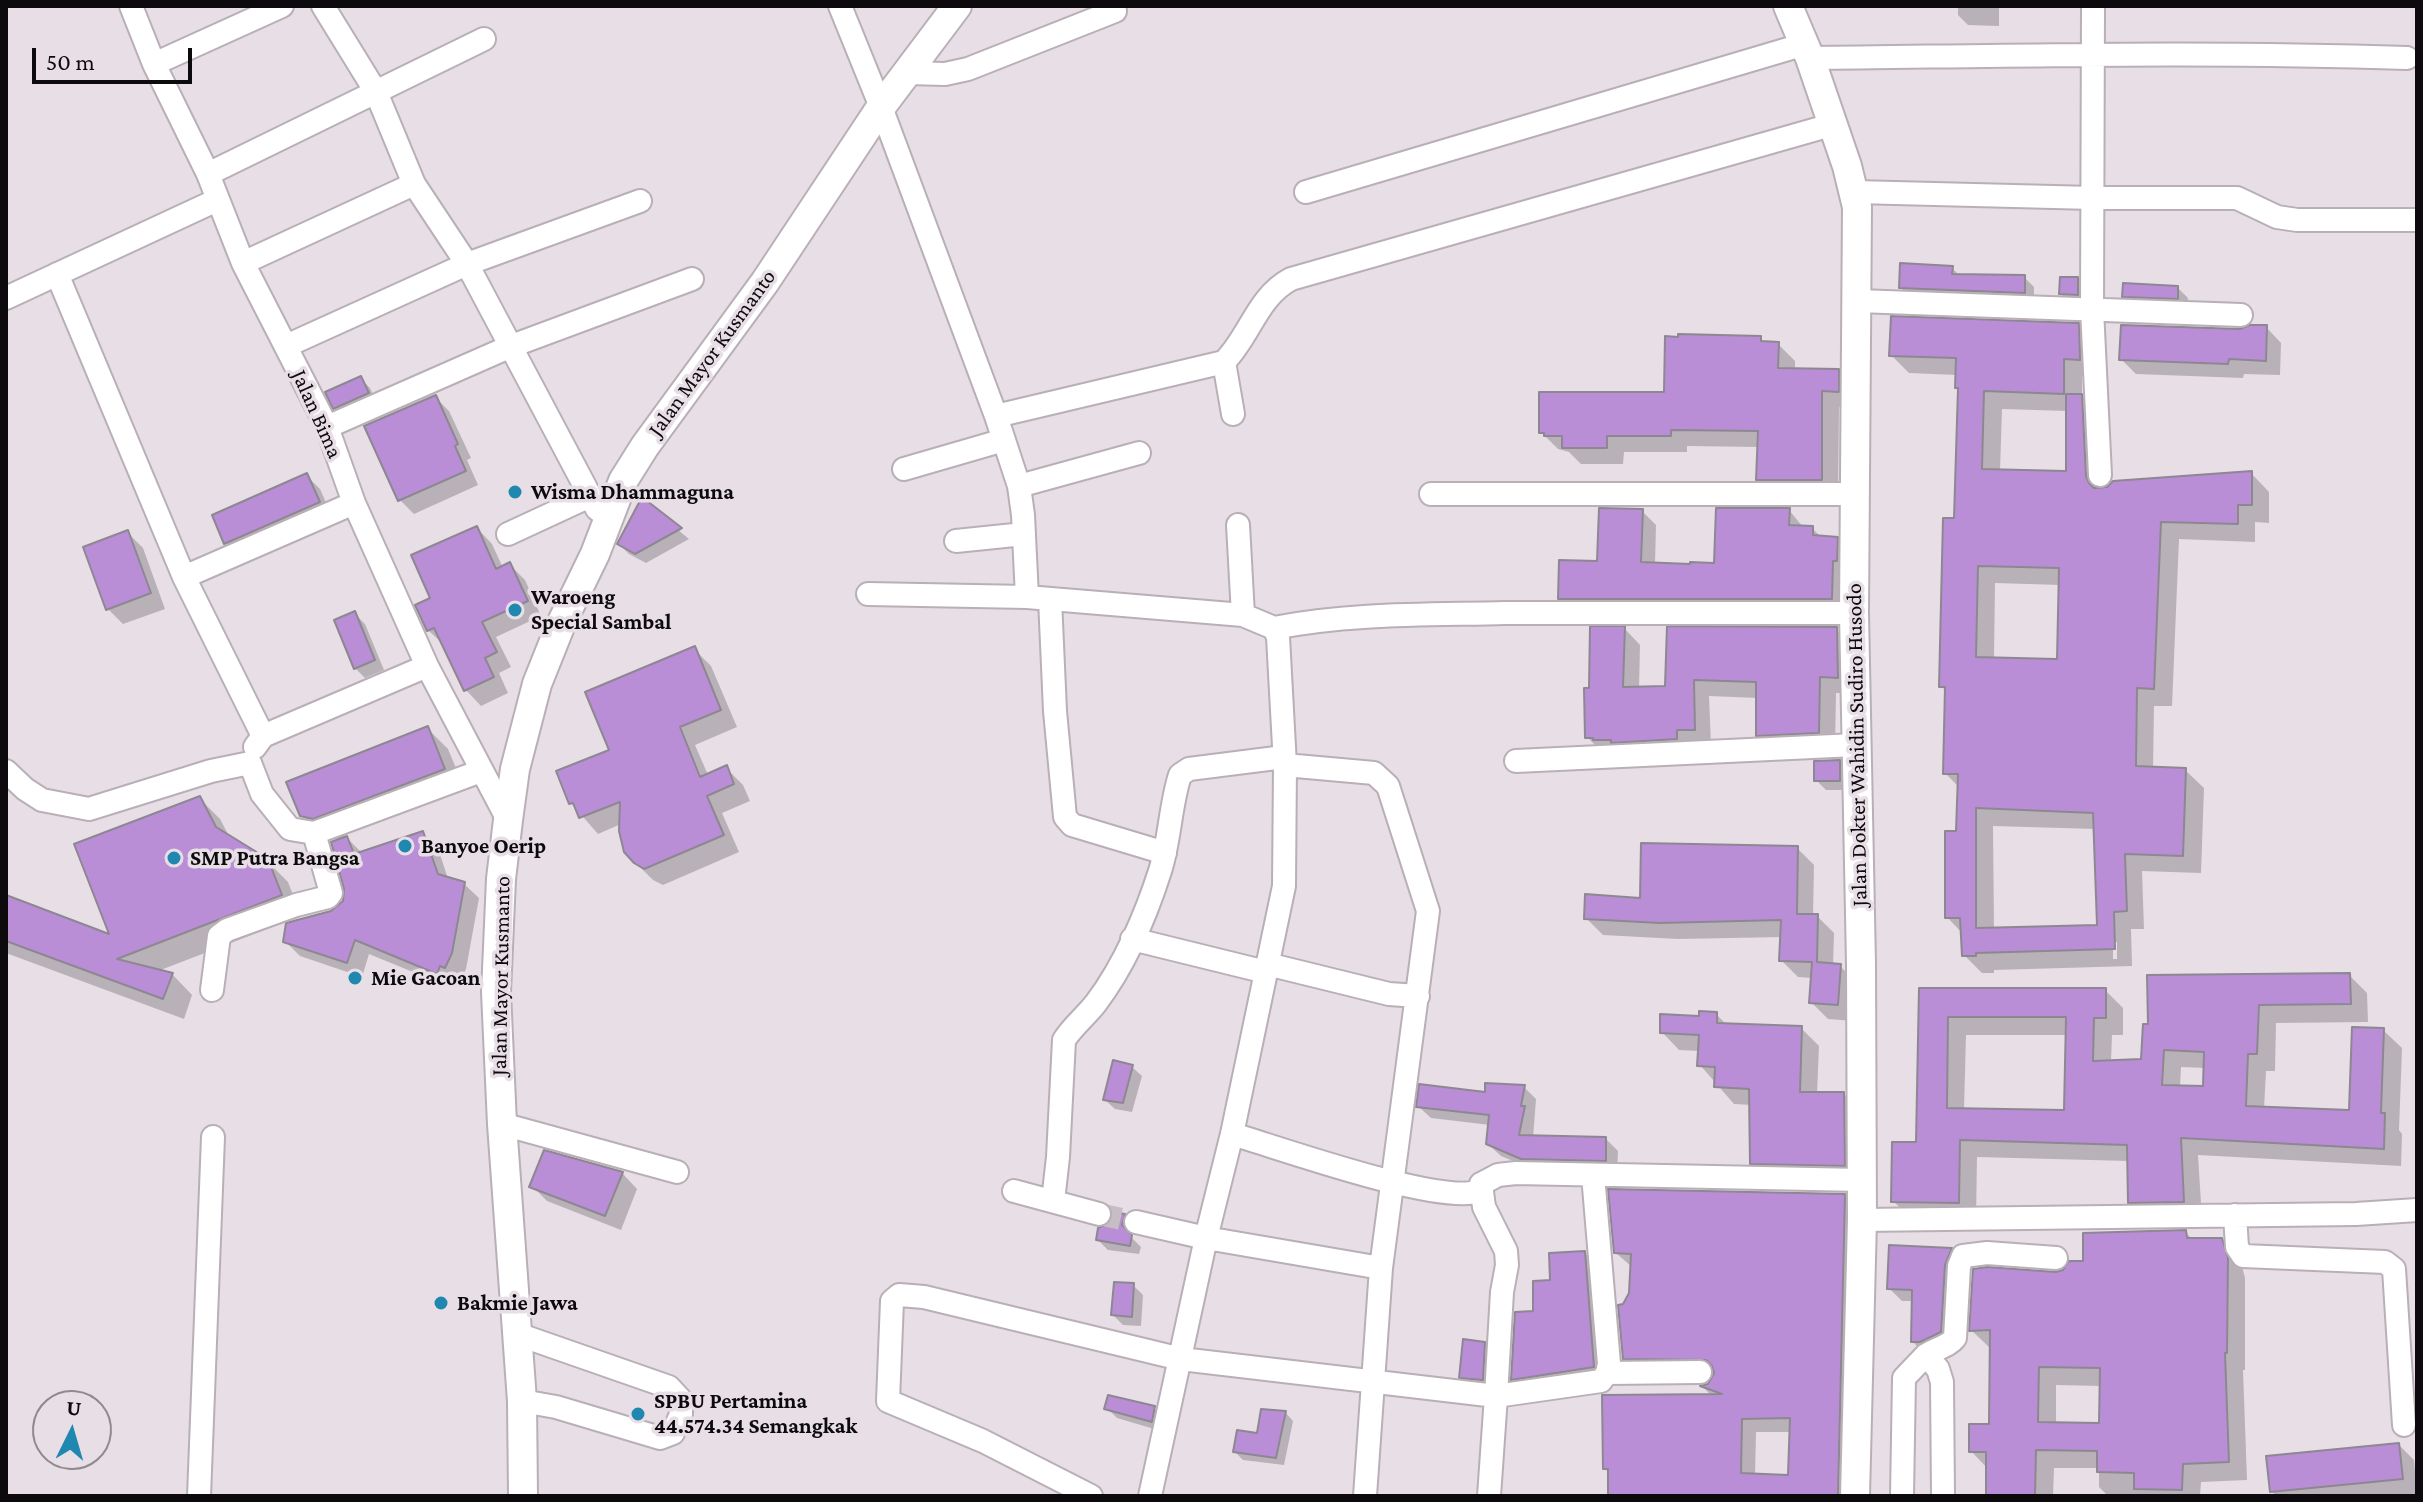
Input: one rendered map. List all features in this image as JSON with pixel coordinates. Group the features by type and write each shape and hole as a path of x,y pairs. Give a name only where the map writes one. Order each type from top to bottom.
{"main road":[{"name":"Jalan Mayor Kusmanto","path":"523,1496 522,1401 497,1051 497,936 515,769 537,684 623,481 645,446 765,282 881,107 957,6"},
{"name":"Jalan Dokter Wahidin Sudiro Husodo","path":"1788,6 1807,51 1855,192 1858,301 1854,613 1862,1220 1855,1496"}],"street":[{"name":"Jalan Bima","path":"131,6 154,64 208,174 243,263 327,427 354,503 427,666 508,820"},
{"path":"154,64 282,6"},
{"path":"323,6 376,92 414,184 467,264 597,509 609,518"},
{"path":"840,6 881,107 1019,486 1024,534 1038,598 1055,711 1065,817 1072,825 1165,853"},
{"path":"2093,6 2092,309 2100,475"},
{"path":"907,73 945,74 968,69 1115,11"},
{"path":"208,174 484,39"},
{"path":"1306,192 1807,51 2407,58"},
{"path":"996,416 1224,362 1236,350 1256,314 1278,286 1291,279 1831,125"},
{"path":"243,263 414,184"},
{"path":"1855,192 2244,201 2277,217 2297,220 2417,220"},
{"path":"6,298 217,200"},
{"path":"286,346 467,264 640,201"},
{"path":"57,274 184,577 263,736"},
{"path":"327,427 509,347 692,279"},
{"path":"1858,301 2241,315"},
{"path":"1224,362 1233,414"},
{"path":"904,469 1004,440"},
{"path":"1019,486 1139,453"},
{"path":"1431,494 1857,494"},
{"path":"508,534 590,496"},
{"path":"184,577 354,503"},
{"path":"1238,525 1243,615"},
{"path":"956,541 1024,534"},
{"path":"868,594 1038,598 1243,615 1274,628 1310,621 1424,615 1664,611 1854,613"},
{"path":"1150,1496 1232,1134 1285,879 1284,761 1278,637 1274,628"},
{"path":"427,666 263,736 255,747 250,763 262,794 290,829 314,833 481,771"},
{"path":"1516,761 1855,745"},
{"path":"1053,1201 1064,1040 1096,1003 1132,939 1165,853 1180,775 1189,769 1284,761 1374,773 1388,786 1428,911 1390,1182 1365,1496"},
{"path":"6,771 42,800 89,809 211,771 250,763"},
{"path":"212,990 219,936 227,930 328,897 331,893 314,833"},
{"path":"1132,939 1389,994 1418,996"},
{"path":"502,1124 677,1172"},
{"path":"1232,1134 1390,1182 1468,1195 1479,1191 1481,1184 1498,1175 1861,1180"},
{"path":"199,1496 213,1137"},
{"path":"1091,1496 983,1441 888,1401 892,1301 899,1295 924,1297 1181,1359 1373,1383 1496,1396 1601,1381 1609,1364 1593,1175"},
{"path":"1481,1184 1484,1207 1506,1251 1507,1265 1502,1292 1489,1496"},
{"path":"1014,1191 1099,1214"},
{"path":"1862,1220 2417,1210"},
{"path":"2235,1215 2237,1247 2243,1256 2385,1262 2394,1269 2404,1425"},
{"path":"1974,1220 1975,1253"},
{"path":"1136,1222 1206,1238 1381,1268"},
{"path":"1902,1496 1904,1378 1926,1355 1952,1343 1955,1338 1959,1260 1968,1253 2056,1258"},
{"path":"517,1334 669,1387 681,1400 681,1414 673,1433 660,1438 556,1407 522,1401"},
{"path":"1926,1355 1938,1369 1942,1382 1943,1496"},
{"path":"1607,1373 1700,1372"}],"building":[{"path":"1900,263 1953,266 1952,274 2025,275 2025,293 1899,288"},
{"path":"2060,277 2078,277 2078,295 2059,294"},
{"path":"2123,283 2178,286 2178,299 2122,297"},
{"path":"1891,316 2079,323 2080,360 2064,359 2064,394 1984,391 1982,469 2066,471 2066,394 2082,394 2086,476 2094,488 2107,487 2113,481 2252,471 2252,505 2238,505 2238,524 2161,522 2154,689 2137,688 2136,766 2186,768 2183,856 2125,854 2127,911 2114,912 2115,949 1962,956 1960,918 1945,918 1945,831 1956,831 1958,774 1943,774 1945,687 1939,687 1943,518 1954,518 1956,358 1889,356","holes":["1978,566 2059,568 2057,659 1976,657","1976,808 2093,813 2097,925 1976,928"]},
{"path":"2121,325 2240,329 2250,325 2267,325 2266,361 2229,359 2228,364 2119,360"},
{"path":"1678,334 1761,336 1761,341 1779,342 1778,368 1839,369 1839,392 1822,391 1822,480 1756,480 1758,431 1671,430 1671,436 1607,436 1607,448 1562,448 1562,436 1539,433 1539,392 1664,392 1665,336 1678,337"},
{"path":"361,376 369,393 333,409 325,392"},
{"path":"436,395 458,444 455,446 466,471 398,501 364,426"},
{"path":"307,473 320,502 224,544 212,515"},
{"path":"642,497 682,528 635,554 617,544"},
{"path":"1599,508 1643,509 1641,562 1690,564 1714,563 1716,508 1790,508 1789,525 1813,526 1813,535 1838,537 1837,561 1833,561 1832,599 1558,599 1559,560 1597,561"},
{"path":"477,526 496,569 510,562 528,601 482,622 497,652 485,658 494,677 464,691 434,628 427,631 415,605 430,598 411,555"},
{"path":"128,530 151,593 106,610 83,547"},
{"path":"355,611 375,660 354,669 334,620"},
{"path":"1590,626 1625,626 1623,687 1665,686 1667,626 1837,627 1838,678 1820,677 1819,733 1756,736 1756,682 1694,680 1695,730 1677,730 1677,739 1611,743 1611,740 1593,740 1585,738 1584,688 1589,688"},
{"path":"695,646 721,710 680,727 700,777 727,765 734,784 707,796 724,835 644,869 624,852 619,831 620,802 579,818 573,803 569,804 556,771 609,750 585,692"},
{"path":"428,726 445,769 313,819 300,816 286,782"},
{"path":"1840,760 1840,781 1814,781 1814,761"},
{"path":"200,796 216,827 268,859 282,895 117,959 173,973 163,999 6,941 6,895 109,934 74,844"},
{"path":"423,831 438,874 465,882 452,953 445,968 440,966 437,974 355,940 347,963 283,942 286,923 331,911 343,901 344,889 331,842 347,836 354,854"},
{"path":"1641,843 1798,846 1797,914 1818,914 1817,962 1841,964 1838,1005 1809,1003 1812,962 1779,961 1781,920 1660,923 1584,919 1585,894 1640,898"},
{"path":"2350,973 2351,1004 2259,1005 2257,1054 2248,1054 2246,1106 2349,1110 2352,1027 2384,1028 2381,1113 2385,1113 2384,1149 2181,1138 2184,1202 2128,1203 2127,1145 1960,1140 1959,1203 1891,1202 1892,1142 1916,1142 1919,988 2106,988 2106,1018 2094,1018 2093,1061 2141,1059 2143,1024 2148,1024 2147,975","holes":["1948,1017 2066,1017 2064,1110 1947,1108","2164,1050 2204,1052 2203,1086 2162,1085"]},
{"path":"1699,1011 1717,1012 1717,1023 1802,1026 1800,1092 1844,1092 1845,1166 1750,1164 1749,1089 1714,1087 1715,1067 1697,1066 1699,1035 1660,1033 1660,1014 1699,1016"},
{"path":"1113,1060 1133,1065 1123,1103 1103,1100"},
{"path":"1485,1083 1525,1085 1521,1106 1525,1106 1519,1135 1606,1137 1606,1161 1521,1159 1486,1144 1489,1115 1416,1107 1419,1084 1485,1092"},
{"path":"544,1150 623,1172 605,1216 529,1187"},
{"path":"1608,1189 1845,1194 1838,1496 1608,1496 1608,1469 1603,1469 1602,1395 1722,1394 1700,1386 1708,1384 1714,1373 1706,1360 1623,1359 1618,1305 1623,1304 1629,1293 1631,1254 1614,1253","holes":["1790,1418 1788,1475 1741,1473 1742,1419"]},
{"path":"1113,1212 1125,1214 1122,1225 1132,1235 1130,1246 1096,1240 1098,1228 1109,1223"},
{"path":"2186,1230 2187,1238 2222,1238 2228,1258 2225,1353 2229,1462 2183,1464 2182,1490 2134,1489 2134,1473 2097,1472 2097,1451 2036,1450 2035,1496 1986,1496 1986,1452 1969,1452 1969,1424 1989,1424 1990,1330 1969,1331 1973,1269 2063,1270 2069,1261 2083,1261 2083,1233","holes":["2039,1367 2100,1368 2099,1423 2038,1422"]},
{"path":"1889,1245 1952,1248 1945,1265 1941,1332 1920,1342 1911,1342 1912,1290 1887,1289"},
{"path":"1585,1251 1594,1367 1511,1380 1515,1312 1533,1311 1533,1281 1550,1280 1549,1253"},
{"path":"1114,1282 1134,1283 1132,1317 1111,1315"},
{"path":"1463,1339 1485,1342 1483,1380 1459,1378"},
{"path":"1108,1395 1155,1406 1152,1422 1104,1409"},
{"path":"1261,1409 1286,1411 1276,1458 1233,1452 1237,1430 1257,1433"},
{"path":"2399,1443 2403,1479 2270,1492 2266,1456"}],"tunnel":[{"path":"1099,1214 1136,1222"}],"place":[{"name":"Wisma Dhammaguna","path":"515,492"},
{"name":"Waroeng Special Sambal","path":"515,610"},
{"name":"Banyoe Oerip","path":"405,846"},
{"name":"SMP Putra Bangsa","path":"174,858"},
{"name":"Mie Gacoan","path":"355,978"},
{"name":"Bakmie Jawa","path":"441,1303"},
{"name":"SPBU Pertamina 44.574.34 Semangkak","path":"638,1414"}]}
